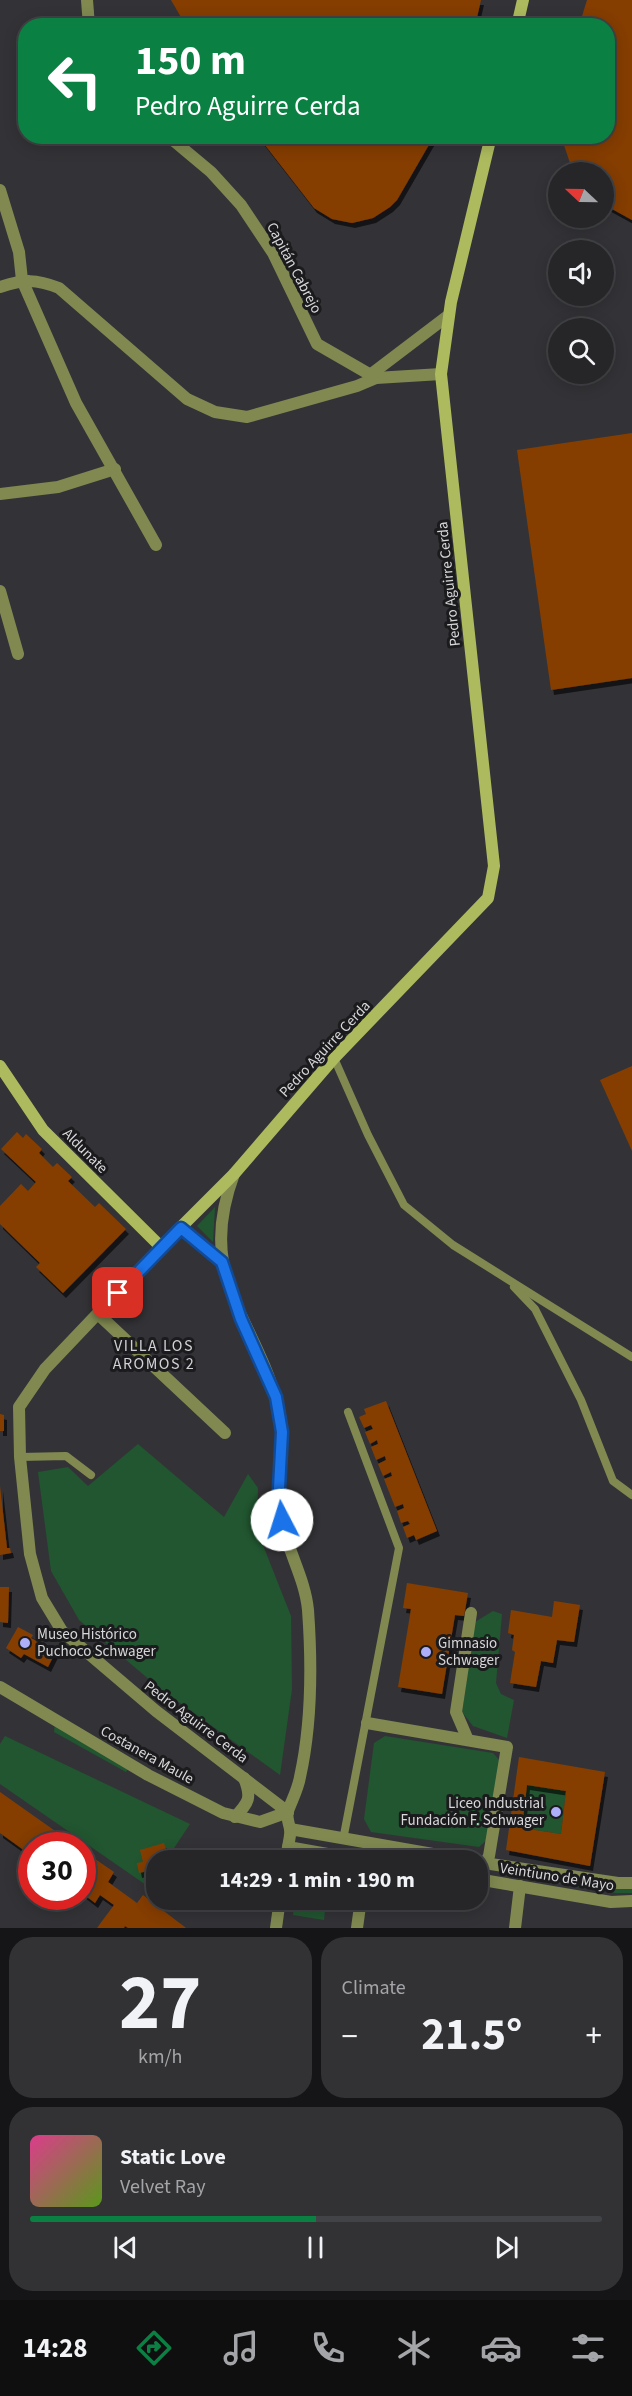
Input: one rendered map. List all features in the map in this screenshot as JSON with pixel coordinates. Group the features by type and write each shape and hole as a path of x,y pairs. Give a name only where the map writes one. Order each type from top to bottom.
{"street":[{"path":"87,0 88,18"},
{"path":"519,18 523,0"},
{"name":"Capitán Cabrejo","path":"178,144 212,172 241,205 273,253 317,345 373,376"},
{"name":"Pedro Aguirre Cerda","path":"288,1812 156,1712 62,1631 42,1598 30,1554 20,1457 20,1407 45,1369 234,1174 334,1058 488,898 494,866 441,374 449,315 489,144"},
{"path":"0,190 19,252 22,280 76,403 156,545"},
{"path":"0,287 22,280 42,282 60,288 187,399 215,412 247,417 357,386 373,376 449,315"},
{"path":"373,376 441,374"},
{"path":"0,494 58,488 115,469"},
{"path":"0,591 18,654"},
{"name":"Aldunate","path":"0,1066 43,1130 161,1247"},
{"path":"234,1174 223,1209 222,1262 241,1319 263,1366 279,1410 282,1432 279,1488 282,1520 306,1599 310,1703 301,1776 288,1812 287,1821 290,1829 288,1850"},
{"path":"181,1228 222,1262"},
{"path":"98,1314 225,1433"},
{"path":"468,1740 456,1712 471,1614"},
{"name":"Costanera Maule","path":"0,1687 148,1775 235,1817 260,1822 288,1812"},
{"path":"367,1723 507,1747 488,1857"},
{"path":"235,1817 246,1805 250,1792 243,1777"},
{"path":"290,1829 404,1850"},
{"path":"288,1847 305,1850"},
{"name":"Veintiuno de Mayo","path":"488,1863 618,1884 632,1883"},
{"name":"Veintiuno de Mayo","path":"488,1881 611,1902 632,1901"},
{"path":"514,1928 520,1886"},
{"path":"276,1928 278,1910"},
{"path":"357,1928 359,1910"}],"lane":[{"path":"334,1058 368,1135 404,1204 453,1245 632,1357"},
{"path":"506,1278 535,1309 581,1400 613,1481 632,1496"},
{"path":"343,1840 399,1548 348,1412"},
{"path":"20,1457 66,1456 91,1475"}],"green space":[{"path":"215,1207 213,1242 197,1226"},
{"path":"138,1444 224,1517 248,1474 258,1488 257,1530 291,1616 292,1689 280,1775 158,1687 79,1620 51,1571 38,1472 68,1467 88,1486"},
{"path":"493,1611 502,1614 496,1683 501,1694 514,1700 507,1738 473,1726 462,1712 475,1622"},
{"path":"55,1723 130,1766 126,1772 54,1732"},
{"path":"5,1736 190,1824 173,1850 146,1850 146,1885 96,1850 96,1832 69,1832 0,1784 0,1744"},
{"path":"385,1736 493,1753 501,1762 488,1839 479,1847 371,1832 364,1819 374,1743"},
{"path":"527,1785 566,1791 561,1834 522,1828"},
{"path":"537,1876 632,1886 632,1893 616,1893 537,1880"},
{"path":"294,1910 325,1910 324,1920 293,1915"}],"building":[{"path":"171,0 481,0 477,18 181,18"},
{"path":"587,0 632,0 632,220 614,210 614,162 570,162 564,144 615,144 615,18 581,18"},
{"path":"264,144 429,144 397,200 373,218 352,223 332,219 314,208"},
{"path":"632,433 632,678 551,690 517,450"},
{"path":"632,1066 632,1151 600,1080"},
{"path":"17,1132 23,1138 26,1134 42,1149 39,1153 53,1167 57,1163 72,1177 68,1181 95,1207 99,1203 126,1229 63,1293 36,1267 40,1263 0,1224 0,1206 21,1184 28,1191 36,1182 1,1149"},
{"path":"386,1401 437,1531 416,1540 414,1535 407,1538 403,1527 410,1524 408,1521 401,1523 397,1511 404,1508 403,1504 395,1507 384,1479 392,1476 391,1472 383,1476 378,1464 386,1460 385,1456 376,1460 371,1447 378,1444 377,1440 370,1444 365,1432 373,1429 371,1425 364,1428 359,1417 366,1414 364,1409"},
{"path":"0,1414 4,1415 4,1431 0,1431"},
{"path":"0,1486 7,1548 10,1548 11,1553 0,1555"},
{"name":"Gimnasio Schwager","path":"407,1583 468,1593 464,1616 455,1615 442,1694 398,1687 411,1609 403,1608"},
{"path":"0,1587 9,1587 8,1623 0,1622"},
{"path":"554,1601 580,1605 574,1642 557,1640 553,1663 541,1661 536,1687 510,1683 515,1652 512,1650 514,1635 508,1633 511,1610 552,1617"},
{"name":"Museo Histórico Puchoco Schwager","path":"18,1627 33,1635 31,1638 56,1651 48,1667 24,1654 21,1658 6,1648"},
{"name":"Liceo Industrial Fundación F. Schwager","path":"519,1757 605,1772 590,1866 506,1850","holes":["527,1785 566,1791 561,1834 522,1828"]},
{"path":"0,1792 57,1832 18,1832 18,1846 0,1833"},
{"path":"164,1843 166,1850 146,1850 146,1871 139,1873 137,1863 143,1862 140,1850"},
{"path":"96,1860 114,1872 108,1882 137,1903 143,1895 146,1897 146,1910 163,1910 186,1928 128,1928 125,1926 124,1928 97,1928 114,1905 100,1895 96,1901"}],"place":[{"name":"Museo Histórico Puchoco Schwager","path":"25,1643"},
{"name":"Gimnasio Schwager","path":"426,1652"},
{"name":"Liceo Industrial Fundación F. Schwager","path":"556,1812"}],"district":[{"name":"VILLA LOS AROMOS 2","path":"154,1355"}],"route":[{"path":"118,1293 181,1228 222,1262 241,1319 276,1397 282,1432 279,1488 282,1520"}]}
